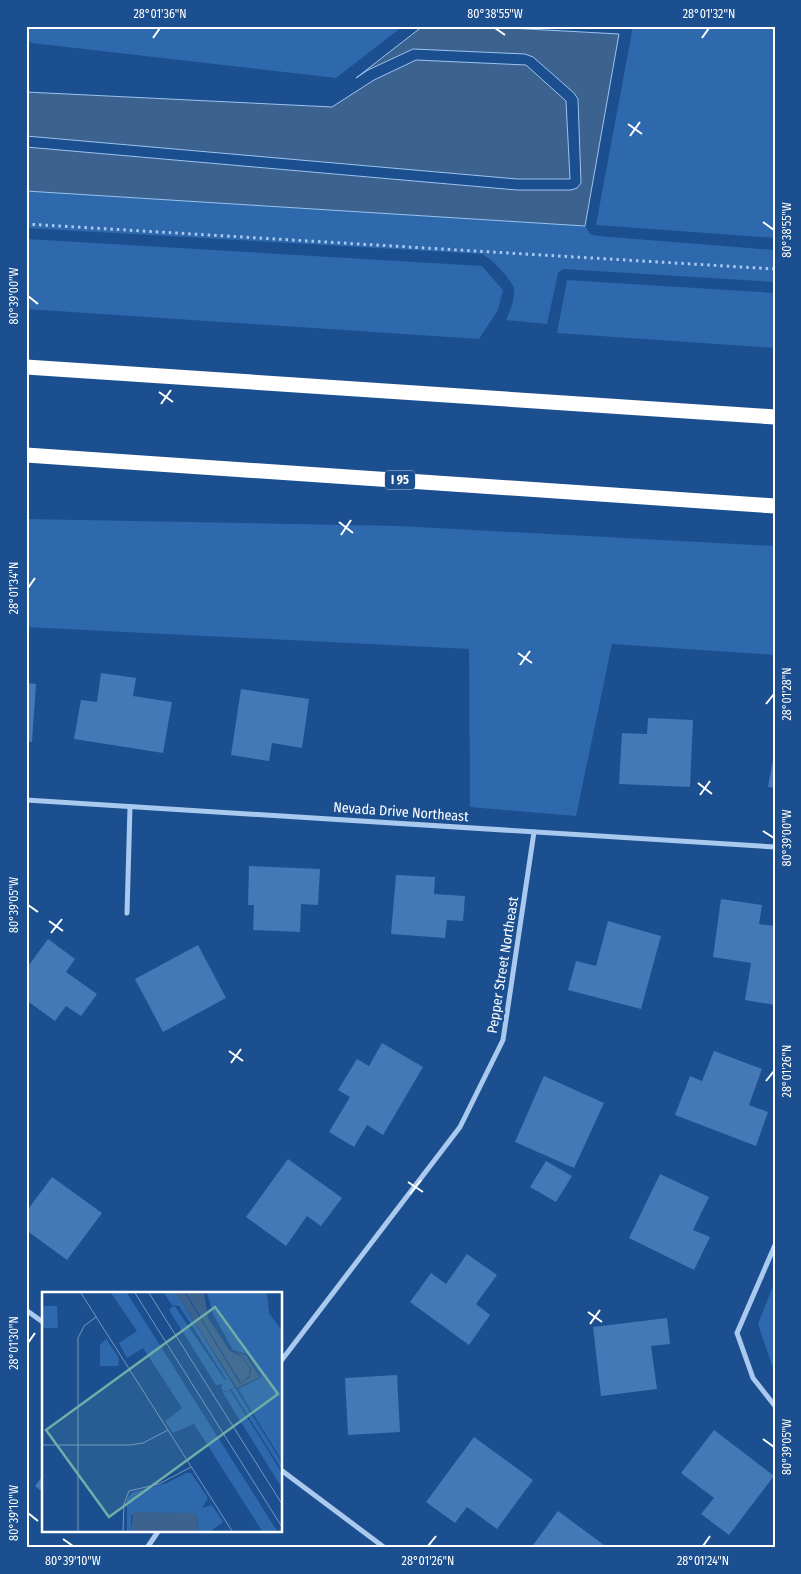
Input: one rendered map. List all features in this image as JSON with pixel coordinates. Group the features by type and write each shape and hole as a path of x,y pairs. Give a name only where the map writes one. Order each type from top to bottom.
{"highway":[{"path":"26,366 775,417"},
{"name":"I 95","path":"26,455 775,506"}],"street":[{"name":"Nevada Drive Northeast","path":"26,800 775,847"},
{"path":"127,913 130,807"},
{"name":"Pepper Street Northeast","path":"282,1360 460,1127 503,1040 534,832"},
{"path":"775,1245 737,1333 753,1378 775,1406"},
{"path":"26,1310 42,1322"},
{"path":"282,1471 385,1548"},
{"path":"147,1548 158,1532"}],"path":[{"path":"26,224 775,269"}],"shaded area":[{"path":"26,26 403,26 336,78 32,43 26,39"},
{"path":"423,26 473,26 619,34 585,226 26,191 26,147 517,190 571,190 577,188 581,183 578,99 574,93 533,57 525,54 413,49 368,70 356,78"},
{"path":"633,26 775,26 775,238 596,225"},
{"path":"416,60 526,65 566,101 570,179 517,179 26,136 26,92 332,107 374,80"},
{"path":"26,191 585,226 590,234 598,236 775,250 775,282 563,269 558,273 547,324 506,320 512,305 514,289 501,270 482,254 26,228"},
{"path":"26,239 482,266 503,290 498,310 479,339 26,309"},
{"path":"567,280 775,293 775,348 557,333"},
{"path":"26,519 399,526 775,546 775,655 612,644 576,816 470,807 469,649 26,627"},
{"path":"775,1281 775,1374 758,1324"}],"building":[{"path":"101,673 136,678 133,696 172,702 163,753 74,739 81,700 97,702"},
{"path":"26,683 36,684 32,742 26,741"},
{"path":"241,689 309,699 302,748 272,743 269,761 231,755"},
{"path":"648,718 693,720 690,787 619,784 622,733 647,734"},
{"path":"775,754 775,788 768,787"},
{"path":"249,866 320,869 318,905 301,904 300,932 253,930 254,905 248,905"},
{"path":"396,875 435,877 434,894 465,896 463,921 447,920 445,938 391,934"},
{"path":"721,899 762,905 759,924 775,926 775,1005 745,1000 751,963 713,957"},
{"path":"608,921 661,936 641,1009 568,990 576,961 596,966"},
{"path":"48,939 75,959 66,972 97,994 81,1016 66,1006 55,1021 26,1000 26,969"},
{"path":"198,945 226,998 163,1032 135,979"},
{"path":"382,1043 423,1067 383,1135 367,1125 354,1147 329,1132 350,1097 338,1090 357,1059 369,1066"},
{"path":"714,1051 762,1069 749,1105 768,1112 756,1146 675,1115 690,1076 702,1081"},
{"path":"544,1076 604,1103 574,1168 515,1142"},
{"path":"288,1159 342,1198 321,1226 307,1216 286,1246 246,1217"},
{"path":"546,1161 572,1176 556,1202 530,1187"},
{"path":"660,1174 709,1197 693,1230 710,1237 694,1270 629,1238"},
{"path":"52,1177 102,1213 67,1260 26,1230 26,1212"},
{"path":"467,1254 497,1275 476,1304 490,1315 469,1345 410,1302 431,1273 446,1284"},
{"path":"667,1318 670,1344 651,1346 657,1389 601,1396 593,1327"},
{"path":"397,1375 400,1432 348,1435 345,1378"},
{"path":"714,1430 774,1476 729,1535 701,1514 714,1498 681,1473"},
{"path":"474,1437 533,1480 497,1529 467,1507 455,1523 426,1502"},
{"path":"42,1477 42,1491 35,1486"},
{"path":"558,1511 608,1548 531,1548"}]}
